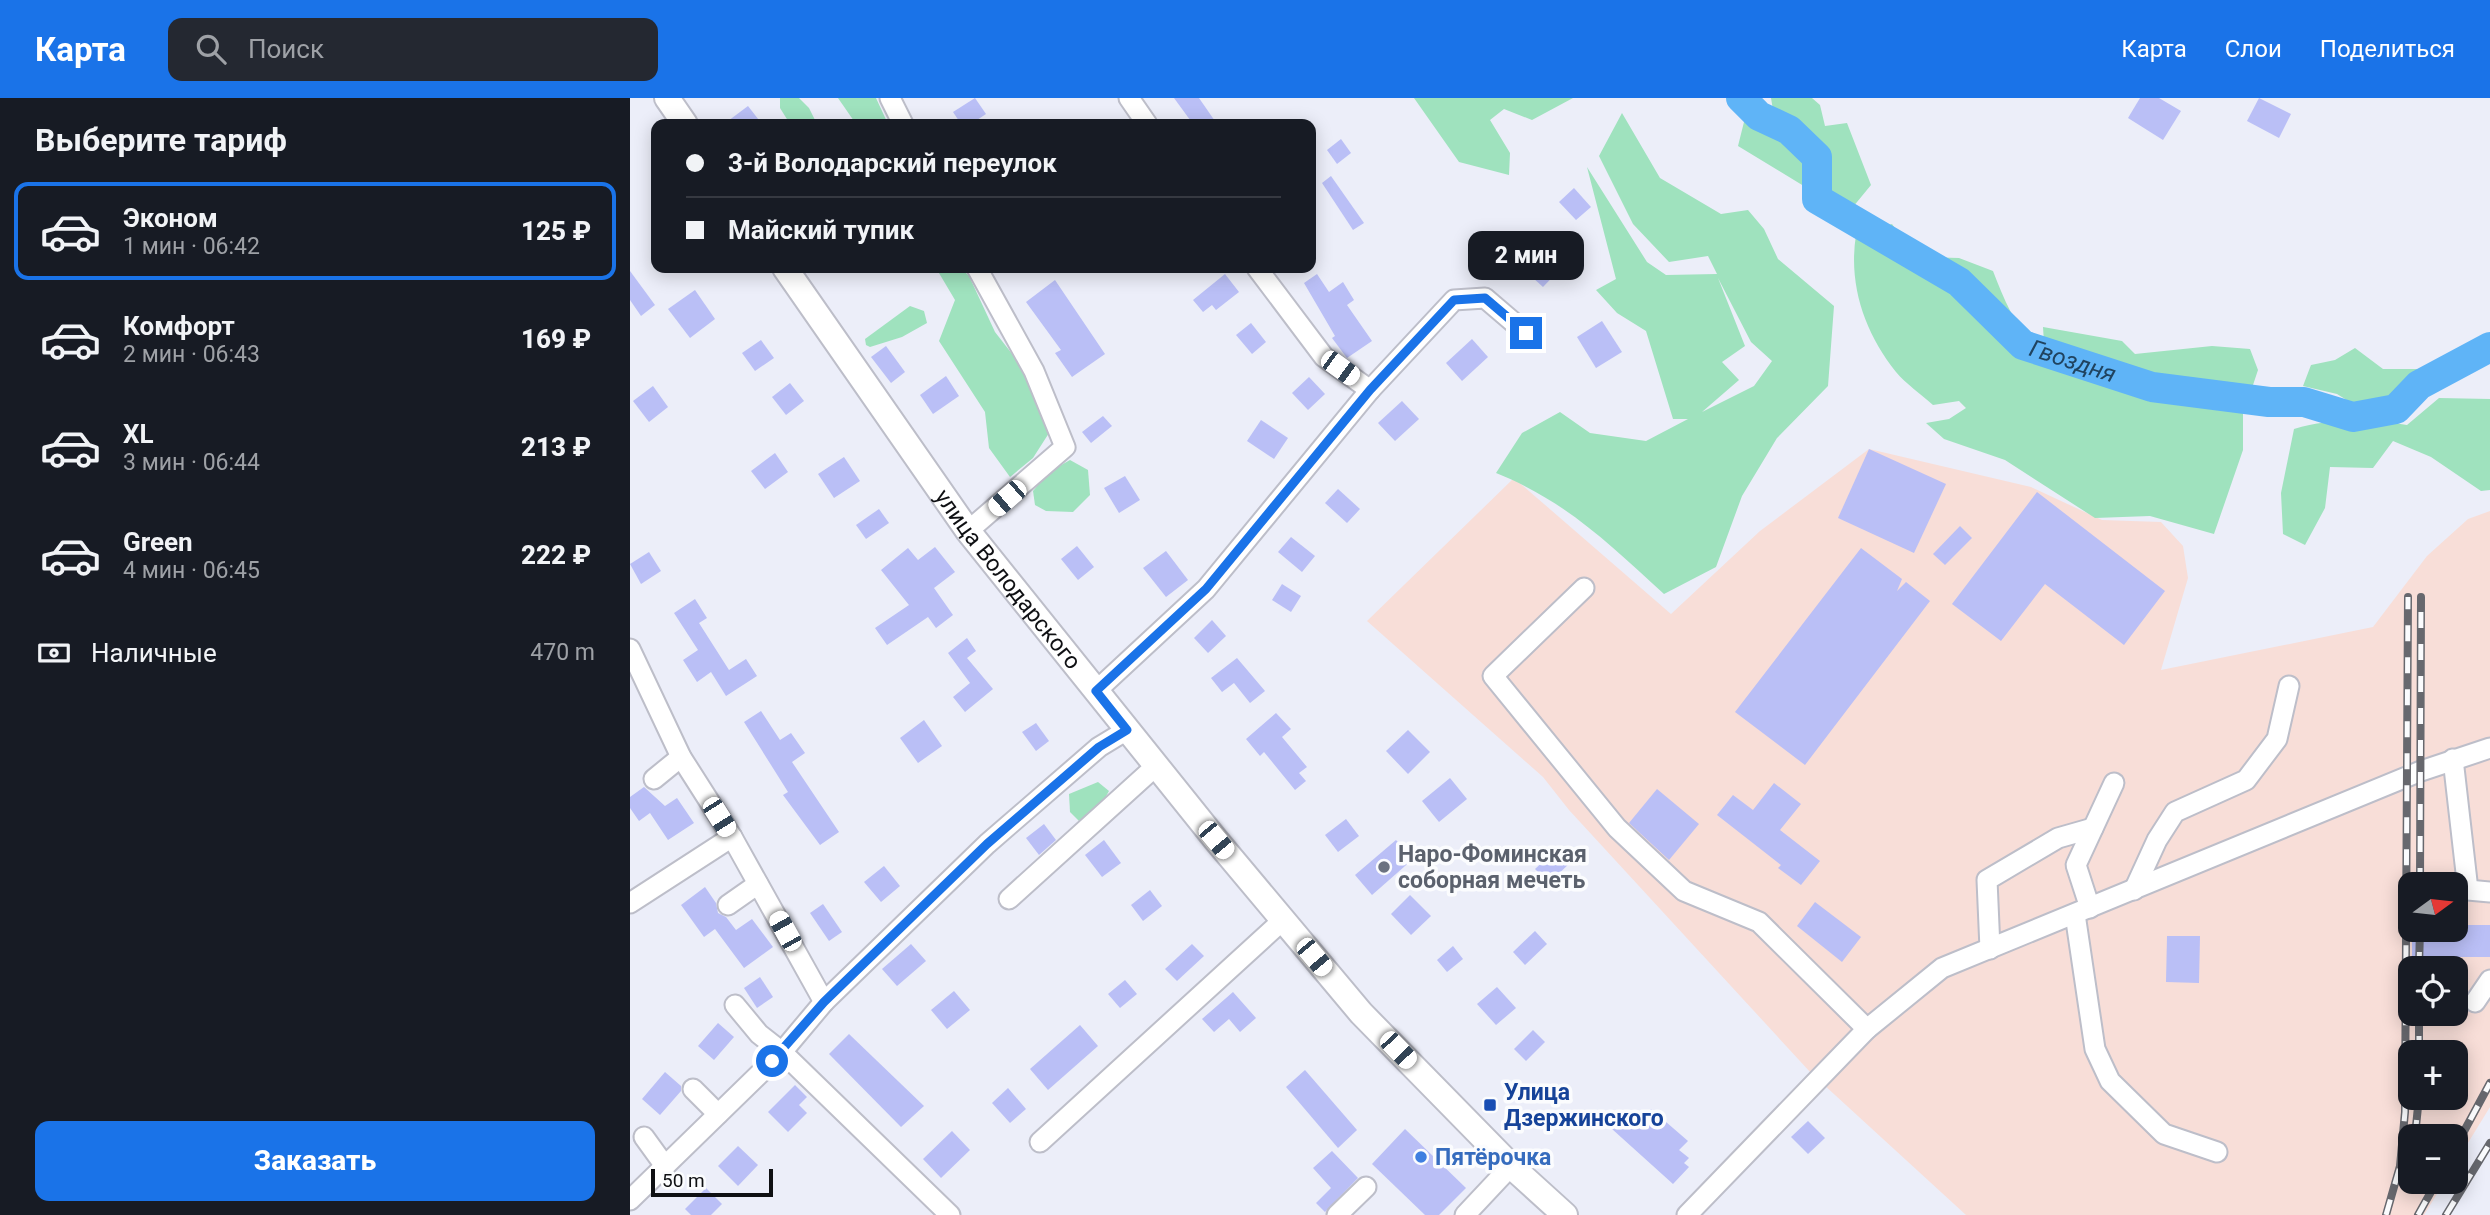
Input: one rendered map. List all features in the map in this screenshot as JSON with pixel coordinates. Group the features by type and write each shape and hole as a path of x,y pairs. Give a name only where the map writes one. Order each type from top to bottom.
{"main road":[{"path":"667,98 682,119"},
{"name":"улица Володарского","path":"788,273 968,531 1156,766 1361,1013 1511,1166 1565,1215"}],"street":[{"path":"890,98 900,119"},
{"path":"1129,98 1144,119"},
{"path":"968,531 1065,447 1034,371 980,273"},
{"path":"1260,273 1324,357 1370,390"},
{"path":"1096,691 1206,589 1370,390 1454,300 1485,298 1526,333"},
{"path":"1584,588 1493,676 1617,828 1636,846 1684,891 1759,922 1867,1029"},
{"path":"630,649 681,757 732,837 824,1002"},
{"path":"2134,890 2157,840 2175,812 2246,780 2277,738 2289,686"},
{"path":"630,1200 777,1056 824,1002 987,844 1099,747 1127,730"},
{"path":"1687,1215 1867,1029 1942,968 2453,759 2490,748"},
{"path":"654,779 681,757"},
{"path":"2453,759 2468,890 2490,892"},
{"path":"1009,899 1156,766"},
{"path":"2114,783 2076,865 2095,1049 2110,1081 2164,1134 2217,1152"},
{"path":"1990,949 1987,880 2058,838 2093,828"},
{"path":"630,903 732,837"},
{"path":"729,905 758,884"},
{"path":"1040,1142 1283,920"},
{"path":"2475,1002 2490,980"},
{"path":"735,1006 777,1056 950,1215"},
{"path":"754,1044 777,1056"},
{"path":"693,1089 719,1114"},
{"path":"644,1137 665,1166"},
{"path":"1465,1215 1511,1166"},
{"path":"1345,1212 1366,1186"}],"shaded area":[{"path":"1869,449 2031,487 2102,520 2161,522 2183,546 2188,578 2161,670 2373,627 2427,556 2468,519 2490,511 2490,1107 2468,1143 2468,1124 2398,1124 2398,1194 2437,1194 2424,1215 1966,1215 1811,1073 1569,810 1543,777 1367,621 1514,478 1671,614 1760,531"}],"green space":[{"path":"780,98 799,98 809,108 814,119 787,119 780,108"},
{"path":"838,98 876,98 886,119 853,119"},
{"path":"1414,98 1573,98 1532,120 1504,109 1490,120 1510,153 1509,175 1459,162"},
{"path":"1771,98 1812,98 1820,105 1825,126 1847,123 1871,185 1848,213 1738,146 1746,114 1773,110"},
{"path":"1622,113 1660,178 1721,214 1748,210 1764,229 1778,259 1834,306 1828,386 1777,438 1742,496 1716,567 1664,594 1586,525 1544,497 1496,473 1522,433 1560,412 1590,433 1646,441 1688,419 1673,419 1646,331 1617,313 1596,290 1616,279 1587,167 1647,262 1666,275 1717,274 1708,256 1669,262 1633,224 1599,156","holes":["1718,278 1751,342 1772,361 1754,386 1702,412 1739,380 1722,362 1745,346"]},
{"path":"1892,224 1904,241 1925,257 1959,258 1993,271 2014,318 2046,359 2243,413 2243,450 2214,534 2150,516 2095,518 2005,460 1944,439 1926,423 1949,419 1966,408 1959,401 1933,405 1900,376 1885,357 1868,325 1857,290 1854,254 1856,235"},
{"path":"939,273 966,273 969,276 995,332 1027,373 1049,433 1033,458 1010,477 989,448 985,412 939,341 955,300"},
{"path":"910,306 924,311 927,323 902,337 870,347 866,345 865,339"},
{"path":"2043,327 2122,341 2135,354 2212,346 2250,349 2258,370 2252,388 2146,374 2094,362 2044,343"},
{"path":"2355,348 2383,369 2419,369 2405,393 2366,412 2337,394 2303,386 2311,365 2335,360"},
{"path":"2439,398 2490,399 2490,490 2481,491 2431,457 2393,441 2373,468 2330,467 2325,508 2305,545 2283,534 2281,493 2294,429 2350,421 2407,425"},
{"path":"1070,460 1088,470 1090,495 1073,512 1046,511 1035,505 1033,491 1049,472"},
{"path":"1098,782 1109,791 1099,809 1081,823 1070,812 1069,794"}],"building":[{"path":"975,98 986,114 978,119 958,119 953,112"},
{"path":"1174,98 1199,98 1214,119 1189,119"},
{"path":"2140,98 2159,98 2181,111 2163,140 2128,118"},
{"path":"2259,98 2291,114 2279,138 2247,121"},
{"path":"748,106 758,119 731,119"},
{"path":"1341,139 1351,153 1337,164 1327,150"},
{"path":"1331,176 1364,223 1353,230 1322,183"},
{"path":"1574,188 1591,207 1576,220 1559,202"},
{"path":"1543,243 1565,264 1543,287 1521,267"},
{"path":"630,271 655,305 641,316 630,300"},
{"path":"1225,274 1239,292 1216,310 1212,305 1203,312 1193,300"},
{"path":"1317,274 1329,292 1343,282 1354,300 1347,305 1372,341 1347,358 1332,338 1335,336 1304,283"},
{"path":"1055,280 1105,354 1072,377 1055,353 1061,350 1026,302"},
{"path":"695,290 715,319 690,338 668,309"},
{"path":"1602,321 1622,352 1596,368 1577,337"},
{"path":"1251,323 1266,342 1252,354 1236,335"},
{"path":"1472,339 1488,357 1462,381 1446,363"},
{"path":"761,340 774,358 755,371 742,353"},
{"path":"886,346 905,372 891,383 871,357"},
{"path":"946,376 959,396 933,414 920,395"},
{"path":"1309,377 1325,394 1308,410 1292,393"},
{"path":"790,383 804,401 786,415 772,397"},
{"path":"653,386 668,407 649,422 633,401"},
{"path":"1402,401 1419,419 1395,441 1378,423"},
{"path":"1103,416 1112,426 1091,443 1082,432"},
{"path":"1261,420 1288,438 1274,459 1247,441"},
{"path":"1869,449 1946,484 1914,553 1838,518"},
{"path":"775,453 788,472 765,489 751,471"},
{"path":"844,457 860,481 834,498 818,474"},
{"path":"1125,476 1140,500 1119,513 1104,488"},
{"path":"1338,489 1360,509 1347,523 1325,503"},
{"path":"2037,492 2165,591 2124,645 2045,584 2001,641 1952,604"},
{"path":"879,509 889,523 866,539 856,525"},
{"path":"1960,526 1972,538 1945,565 1933,554"},
{"path":"1291,537 1315,556 1302,572 1278,552"},
{"path":"1077,546 1094,567 1078,580 1061,559"},
{"path":"935,547 955,572 934,588 953,615 936,628 928,617 887,645 875,628 909,605 881,570 908,548 918,560"},
{"path":"1861,548 1902,579 1897,591 1906,582 1930,601 1805,765 1735,712"},
{"path":"1166,551 1188,580 1166,597 1143,568"},
{"path":"649,552 661,571 641,584 630,564"},
{"path":"1282,584 1301,596 1291,612 1272,600"},
{"path":"695,599 707,618 699,623 729,670 746,659 757,676 726,696 711,672 697,682 683,660 698,650 674,613"},
{"path":"1212,620 1226,636 1208,653 1194,638"},
{"path":"967,638 976,651 967,658 993,689 965,712 953,697 970,683 948,653"},
{"path":"1237,658 1265,691 1250,703 1234,683 1222,692 1211,678"},
{"path":"761,711 780,740 791,733 805,753 792,762 839,832 820,845 783,795 788,792 744,722"},
{"path":"1276,713 1291,729 1282,737 1307,767 1299,773 1306,781 1295,790 1264,752 1260,756 1246,739"},
{"path":"924,720 942,746 918,763 900,738"},
{"path":"1036,723 1049,741 1036,751 1022,732"},
{"path":"1408,730 1430,752 1408,774 1386,751"},
{"path":"1450,778 1467,799 1439,822 1422,801"},
{"path":"1774,783 1801,804 1780,830 1820,861 1801,885 1778,868 1781,865 1717,815 1733,795 1753,810"},
{"path":"644,787 665,806 677,798 694,823 668,840 650,813 639,821 630,808 630,797"},
{"path":"1657,789 1699,824 1669,860 1629,823"},
{"path":"1346,819 1359,836 1338,852 1325,835"},
{"path":"1044,824 1056,840 1039,855 1026,838"},
{"path":"1104,840 1121,863 1102,877 1085,855"},
{"name":"Наро-Фоминская соборная мечеть","path":"1396,840 1413,859 1372,895 1355,875"},
{"path":"1560,846 1573,860 1549,883 1535,869"},
{"path":"884,866 900,886 881,902 864,882"},
{"path":"705,887 716,903 718,913 726,917 736,930 752,919 773,947 744,968 715,929 704,937 681,905"},
{"path":"1150,890 1162,906 1143,921 1131,905"},
{"path":"1410,895 1431,916 1411,935 1391,914"},
{"path":"1815,902 1861,937 1842,962 1797,926"},
{"path":"823,904 842,932 829,941 810,913"},
{"path":"2468,925 2490,925 2490,957 2412,956 2412,942 2468,942"},
{"path":"1535,931 1547,944 1525,965 1513,952"},
{"path":"2167,936 2200,936 2199,983 2166,982"},
{"path":"911,944 926,961 897,986 882,969"},
{"path":"1192,944 1204,956 1177,981 1165,969"},
{"path":"1453,946 1463,959 1447,972 1437,960"},
{"path":"760,977 773,997 757,1008 744,988"},
{"path":"1125,980 1137,994 1120,1008 1108,994"},
{"path":"1497,987 1516,1008 1496,1025 1477,1004"},
{"path":"954,991 970,1010 947,1029 931,1010"},
{"path":"1233,992 1256,1018 1240,1032 1229,1019 1214,1032 1202,1019"},
{"path":"718,1023 734,1037 714,1060 698,1046"},
{"path":"1080,1025 1098,1046 1048,1090 1030,1069"},
{"path":"1533,1030 1545,1042 1526,1061 1514,1049"},
{"path":"849,1034 924,1106 901,1127 829,1054"},
{"path":"1305,1070 1357,1130 1338,1148 1286,1087"},
{"path":"665,1072 681,1086 681,1091 660,1115 642,1099"},
{"path":"795,1085 807,1097 799,1105 807,1113 788,1132 768,1112"},
{"path":"1008,1088 1026,1109 1010,1123 992,1103"},
{"path":"1651,1109 1688,1141 1679,1150 1689,1158 1684,1163 1689,1167 1673,1184 1612,1129 1623,1117 1634,1127"},
{"path":"1808,1121 1825,1138 1808,1154 1791,1137"},
{"path":"1405,1129 1466,1188 1439,1215 1425,1215 1372,1164"},
{"path":"952,1131 970,1150 941,1178 923,1159"},
{"path":"738,1146 758,1165 738,1186 718,1166"},
{"path":"1332,1151 1358,1178 1325,1212 1316,1203 1331,1188 1313,1168"},
{"path":"706,1188 722,1204 711,1215 691,1215 685,1209"}],"waterway":[{"name":"Гвоздня","path":"1741,98 1759,116 1789,130 1817,157 1817,199 1959,282 2023,345 2152,387 2269,402 2304,402 2353,417 2396,409 2419,385 2490,347"}],"railway":[{"path":"2386,1215 2400,1166 2405,1112 2408,597"},
{"path":"2420,872 2421,597"},
{"path":"2419,956 2420,942"},
{"path":"2419,1026 2419,1040"},
{"path":"2468,1124 2490,1083"},
{"path":"2416,1124 2418,1110"},
{"path":"2446,1215 2490,1143"},
{"path":"2418,1215 2430,1194"}],"place":[{"name":"Наро-Фоминская соборная мечеть","path":"1384,867"},
{"name":"Улица Дзержинского","path":"1490,1105"},
{"name":"Пятёрочка","path":"1421,1157"}],"route":[{"path":"772,1061 824,1002 987,844 1099,747 1127,730 1096,691 1206,589 1370,390 1454,300 1485,298 1526,333"}]}
